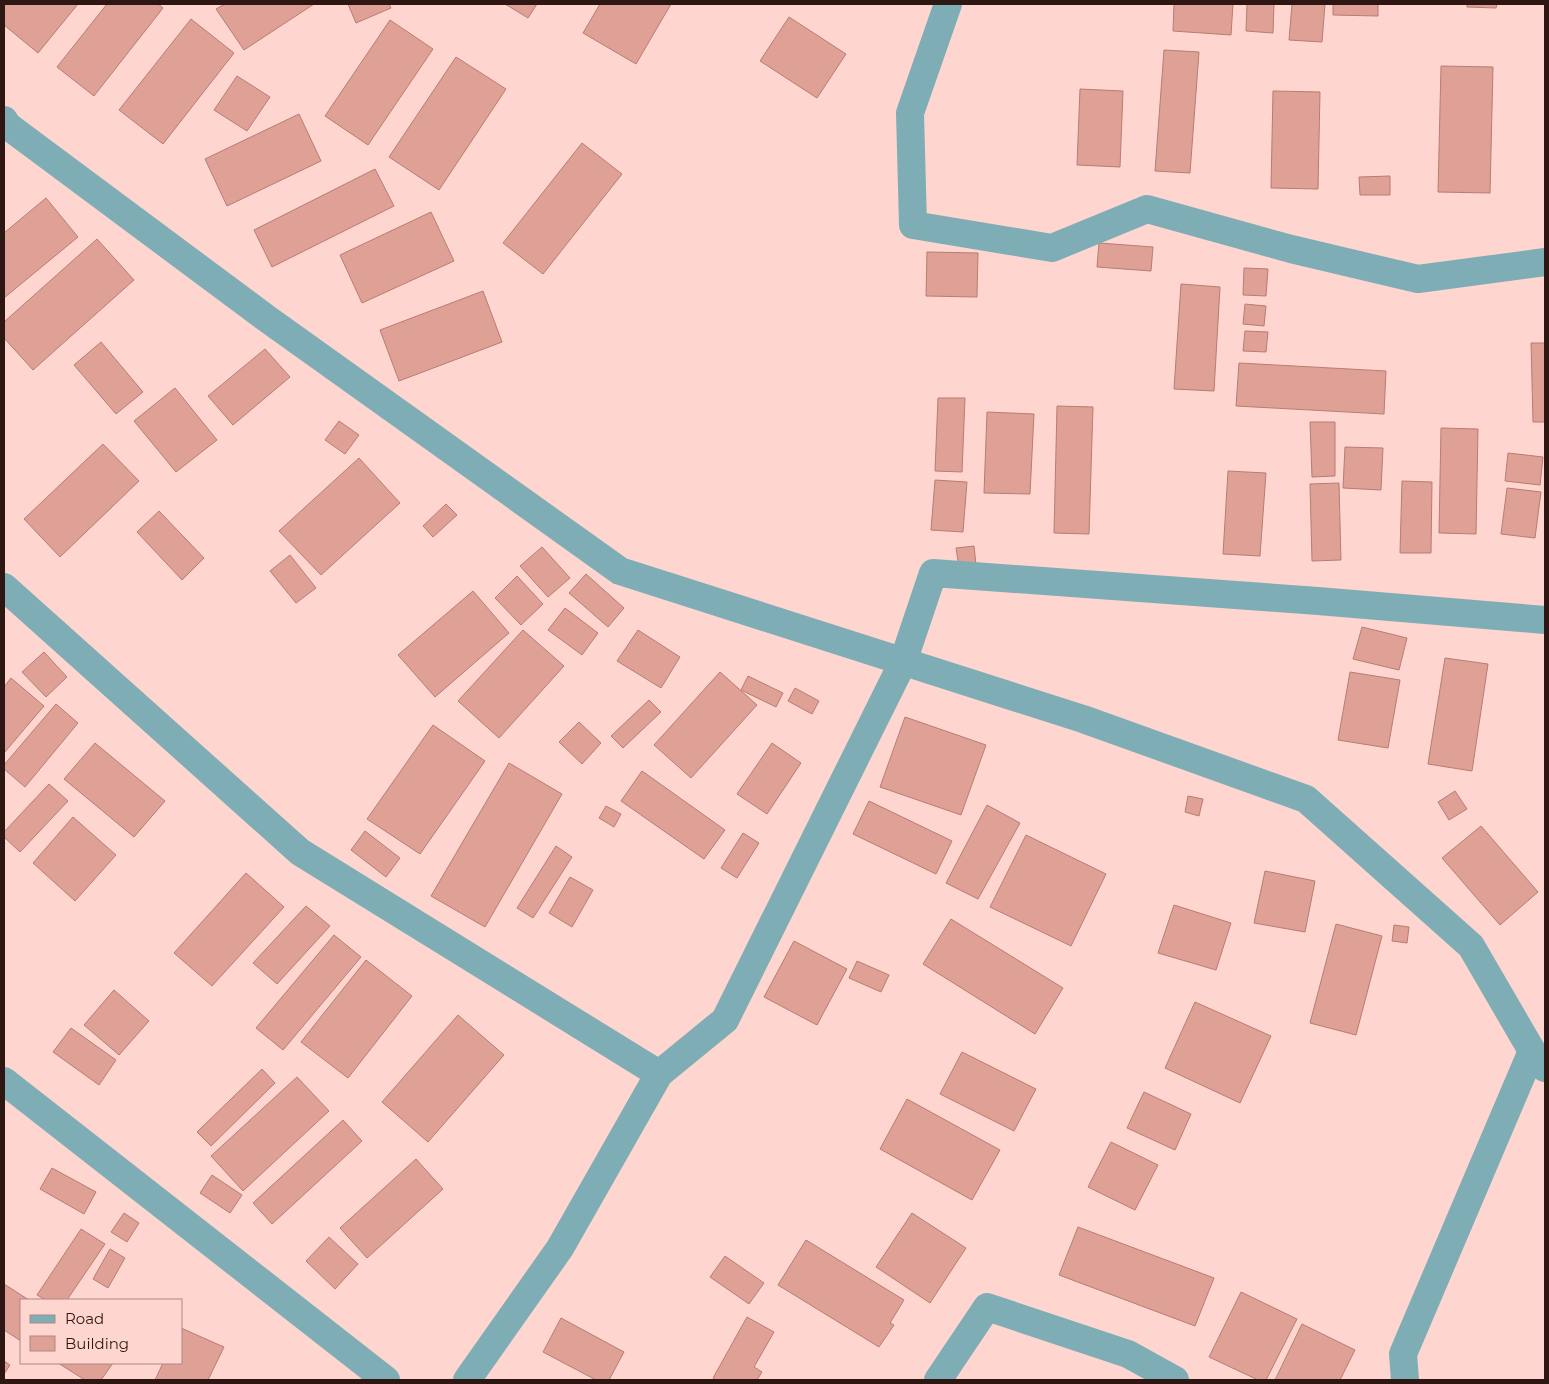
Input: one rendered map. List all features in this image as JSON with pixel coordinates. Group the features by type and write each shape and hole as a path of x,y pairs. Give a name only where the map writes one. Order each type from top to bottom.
{"street":[{"path":"948,4 910,113 913,225 1052,248 1147,209 1291,249 1418,279 1545,262"},
{"path":"5,126 266,318 620,570 1083,719 1306,799 1471,946 1539,1060 1403,1354 1405,1380"},
{"path":"467,1380 560,1248 659,1074 725,1020 903,662 933,573 1318,601 1545,620"},
{"path":"4,587 300,852 659,1074"},
{"path":"4,1082 386,1380"},
{"path":"938,1380 987,1307 1128,1354 1175,1380"}],"building":[{"path":"4,4 78,4 38,53 4,25"},
{"path":"107,4 158,4 163,8 94,96 57,67"},
{"path":"225,4 314,4 244,50 216,9"},
{"path":"348,4 389,4 391,8 356,23"},
{"path":"505,4 537,4 528,18"},
{"path":"600,4 671,4 636,64 583,33"},
{"path":"1174,4 1233,4 1231,35 1173,31"},
{"path":"1247,4 1274,4 1273,33 1246,31"},
{"path":"1292,4 1325,4 1322,42 1289,40"},
{"path":"1333,4 1378,4 1378,16 1333,15"},
{"path":"1467,4 1497,4 1496,8 1467,7"},
{"path":"789,17 846,54 817,98 760,61"},
{"path":"191,19 234,53 163,144 119,110"},
{"path":"390,20 433,49 368,145 325,116"},
{"path":"1164,50 1199,52 1190,173 1155,171"},
{"path":"456,57 506,89 439,190 389,157"},
{"path":"1441,66 1493,67 1490,193 1438,192"},
{"path":"237,76 270,97 247,131 214,110"},
{"path":"1080,89 1123,91 1120,167 1077,165"},
{"path":"1273,91 1320,92 1318,189 1271,188"},
{"path":"299,114 321,161 227,206 205,159"},
{"path":"582,143 622,174 543,274 503,243"},
{"path":"375,169 394,206 272,267 254,230"},
{"path":"1390,176 1390,195 1360,195 1359,177"},
{"path":"46,198 78,237 4,298 4,233"},
{"path":"431,212 454,261 362,303 340,255"},
{"path":"97,239 134,280 33,370 4,338 4,322"},
{"path":"1099,243 1153,247 1151,271 1097,267"},
{"path":"927,252 978,253 977,297 926,296"},
{"path":"1244,268 1268,269 1266,296 1243,295"},
{"path":"1181,284 1220,287 1214,391 1174,389"},
{"path":"483,291 502,342 399,381 380,330"},
{"path":"1245,304 1266,306 1264,326 1243,324"},
{"path":"1245,331 1268,332 1266,352 1243,351"},
{"path":"101,342 143,392 116,414 74,365"},
{"path":"1531,343 1545,343 1545,422 1533,422"},
{"path":"265,349 290,377 233,425 208,396"},
{"path":"1239,363 1386,371 1384,414 1236,406"},
{"path":"175,388 217,440 176,472 134,421"},
{"path":"938,398 965,398 962,472 935,471"},
{"path":"1057,406 1093,407 1089,534 1054,533"},
{"path":"987,412 1034,414 1030,494 984,493"},
{"path":"339,421 359,435 345,454 325,440"},
{"path":"1310,422 1335,422 1335,476 1312,477"},
{"path":"1441,428 1478,429 1476,534 1439,533"},
{"path":"103,444 139,481 60,557 24,519"},
{"path":"1345,447 1383,448 1381,490 1343,488"},
{"path":"1508,453 1543,457 1540,485 1505,481"},
{"path":"359,458 400,503 321,575 279,531"},
{"path":"1228,471 1266,473 1260,556 1223,554"},
{"path":"935,480 967,482 963,532 931,530"},
{"path":"1402,481 1432,482 1431,553 1400,553"},
{"path":"1339,483 1341,560 1312,561 1310,484"},
{"path":"1507,488 1541,492 1535,538 1501,534"},
{"path":"446,504 457,515 433,537 423,526"},
{"path":"159,511 204,558 182,580 137,532"},
{"path":"974,546 976,565 959,567 956,548"},
{"path":"542,547 570,578 548,597 520,566"},
{"path":"290,555 316,588 296,603 270,571"},
{"path":"586,574 624,608 608,627 569,593"},
{"path":"517,576 543,604 521,625 495,598"},
{"path":"473,591 509,633 435,697 398,655"},
{"path":"565,608 598,633 582,655 548,630"},
{"path":"1362,627 1407,638 1399,670 1353,659"},
{"path":"523,630 564,666 499,738 458,701"},
{"path":"638,630 680,657 661,688 617,661"},
{"path":"44,652 67,677 46,697 22,672"},
{"path":"1445,658 1488,664 1472,771 1428,764"},
{"path":"720,672 757,705 691,778 654,745"},
{"path":"1350,672 1400,680 1388,748 1338,740"},
{"path":"748,676 783,693 776,707 741,690"},
{"path":"11,678 44,706 4,753 4,687"},
{"path":"795,688 819,701 812,714 788,701"},
{"path":"649,700 661,712 623,748 611,736"},
{"path":"56,704 78,723 25,787 4,769 4,765"},
{"path":"905,717 986,745 961,815 880,787"},
{"path":"579,722 601,743 582,764 559,742"},
{"path":"433,725 485,761 420,854 367,819"},
{"path":"95,743 165,801 134,837 64,779"},
{"path":"772,743 801,763 767,814 737,794"},
{"path":"509,763 562,794 485,927 431,896"},
{"path":"642,771 725,830 704,859 621,801"},
{"path":"49,784 68,801 20,852 4,837 4,832"},
{"path":"1455,791 1467,809 1449,820 1438,802"},
{"path":"1188,796 1203,799 1199,816 1185,812"},
{"path":"869,801 952,841 936,874 853,834"},
{"path":"987,805 1020,823 978,899 946,883"},
{"path":"606,806 621,814 614,827 599,818"},
{"path":"73,817 116,855 75,901 33,863"},
{"path":"1481,826 1538,892 1500,925 1442,858"},
{"path":"365,831 400,858 386,877 351,850"},
{"path":"743,833 759,843 737,878 721,868"},
{"path":"1026,835 1106,874 1071,946 990,907"},
{"path":"556,846 572,857 533,918 517,908"},
{"path":"1265,871 1315,881 1305,932 1254,923"},
{"path":"246,873 284,907 212,986 174,953"},
{"path":"570,877 593,890 572,927 549,913"},
{"path":"1174,905 1231,923 1216,970 1158,953"},
{"path":"306,906 330,926 277,984 253,963"},
{"path":"951,919 1063,988 1035,1034 923,964"},
{"path":"1336,924 1382,936 1356,1035 1310,1023"},
{"path":"1394,925 1409,927 1407,943 1392,941"},
{"path":"334,935 361,957 283,1050 256,1028"},
{"path":"794,941 847,969 817,1025 764,997"},
{"path":"366,960 412,996 348,1078 301,1042"},
{"path":"857,961 889,975 881,992 849,978"},
{"path":"114,990 149,1021 119,1055 84,1025"},
{"path":"1195,1002 1271,1036 1240,1103 1165,1068"},
{"path":"458,1015 504,1055 428,1142 382,1102"},
{"path":"71,1028 116,1060 99,1085 53,1052"},
{"path":"962,1052 1036,1089 1014,1131 940,1094"},
{"path":"262,1069 275,1083 211,1146 197,1132"},
{"path":"297,1077 329,1111 243,1191 211,1156"},
{"path":"1144,1092 1191,1114 1175,1150 1127,1128"},
{"path":"907,1099 1000,1150 972,1200 880,1149"},
{"path":"343,1120 362,1141 272,1224 253,1203"},
{"path":"1111,1142 1158,1165 1135,1210 1088,1187"},
{"path":"416,1159 443,1189 367,1258 340,1228"},
{"path":"52,1168 96,1192 84,1214 40,1189"},
{"path":"212,1175 242,1195 230,1213 200,1193"},
{"path":"124,1213 139,1223 127,1242 111,1232"},
{"path":"912,1213 966,1248 930,1303 876,1267"},
{"path":"1078,1227 1214,1278 1195,1326 1059,1275"},
{"path":"81,1229 105,1244 68,1299 44,1299 37,1295"},
{"path":"329,1237 358,1264 335,1289 306,1261"},
{"path":"806,1240 904,1300 890,1323 894,1325 879,1347 778,1285"},
{"path":"110,1249 125,1258 108,1288 93,1279"},
{"path":"725,1256 764,1283 749,1304 710,1277"},
{"path":"4,1284 27,1299 20,1299 20,1340 4,1330"},
{"path":"1241,1292 1297,1319 1266,1380 1258,1380 1209,1357"},
{"path":"747,1317 774,1332 754,1367 762,1372 757,1380 717,1380 713,1378"},
{"path":"561,1318 624,1352 609,1380 596,1380 543,1352"},
{"path":"1302,1324 1355,1350 1340,1380 1275,1380"},
{"path":"182,1328 224,1347 208,1380 155,1380 163,1364 182,1364"},
{"path":"4,1361 10,1365 4,1374"},
{"path":"60,1364 112,1364 101,1380 85,1380"}]}
